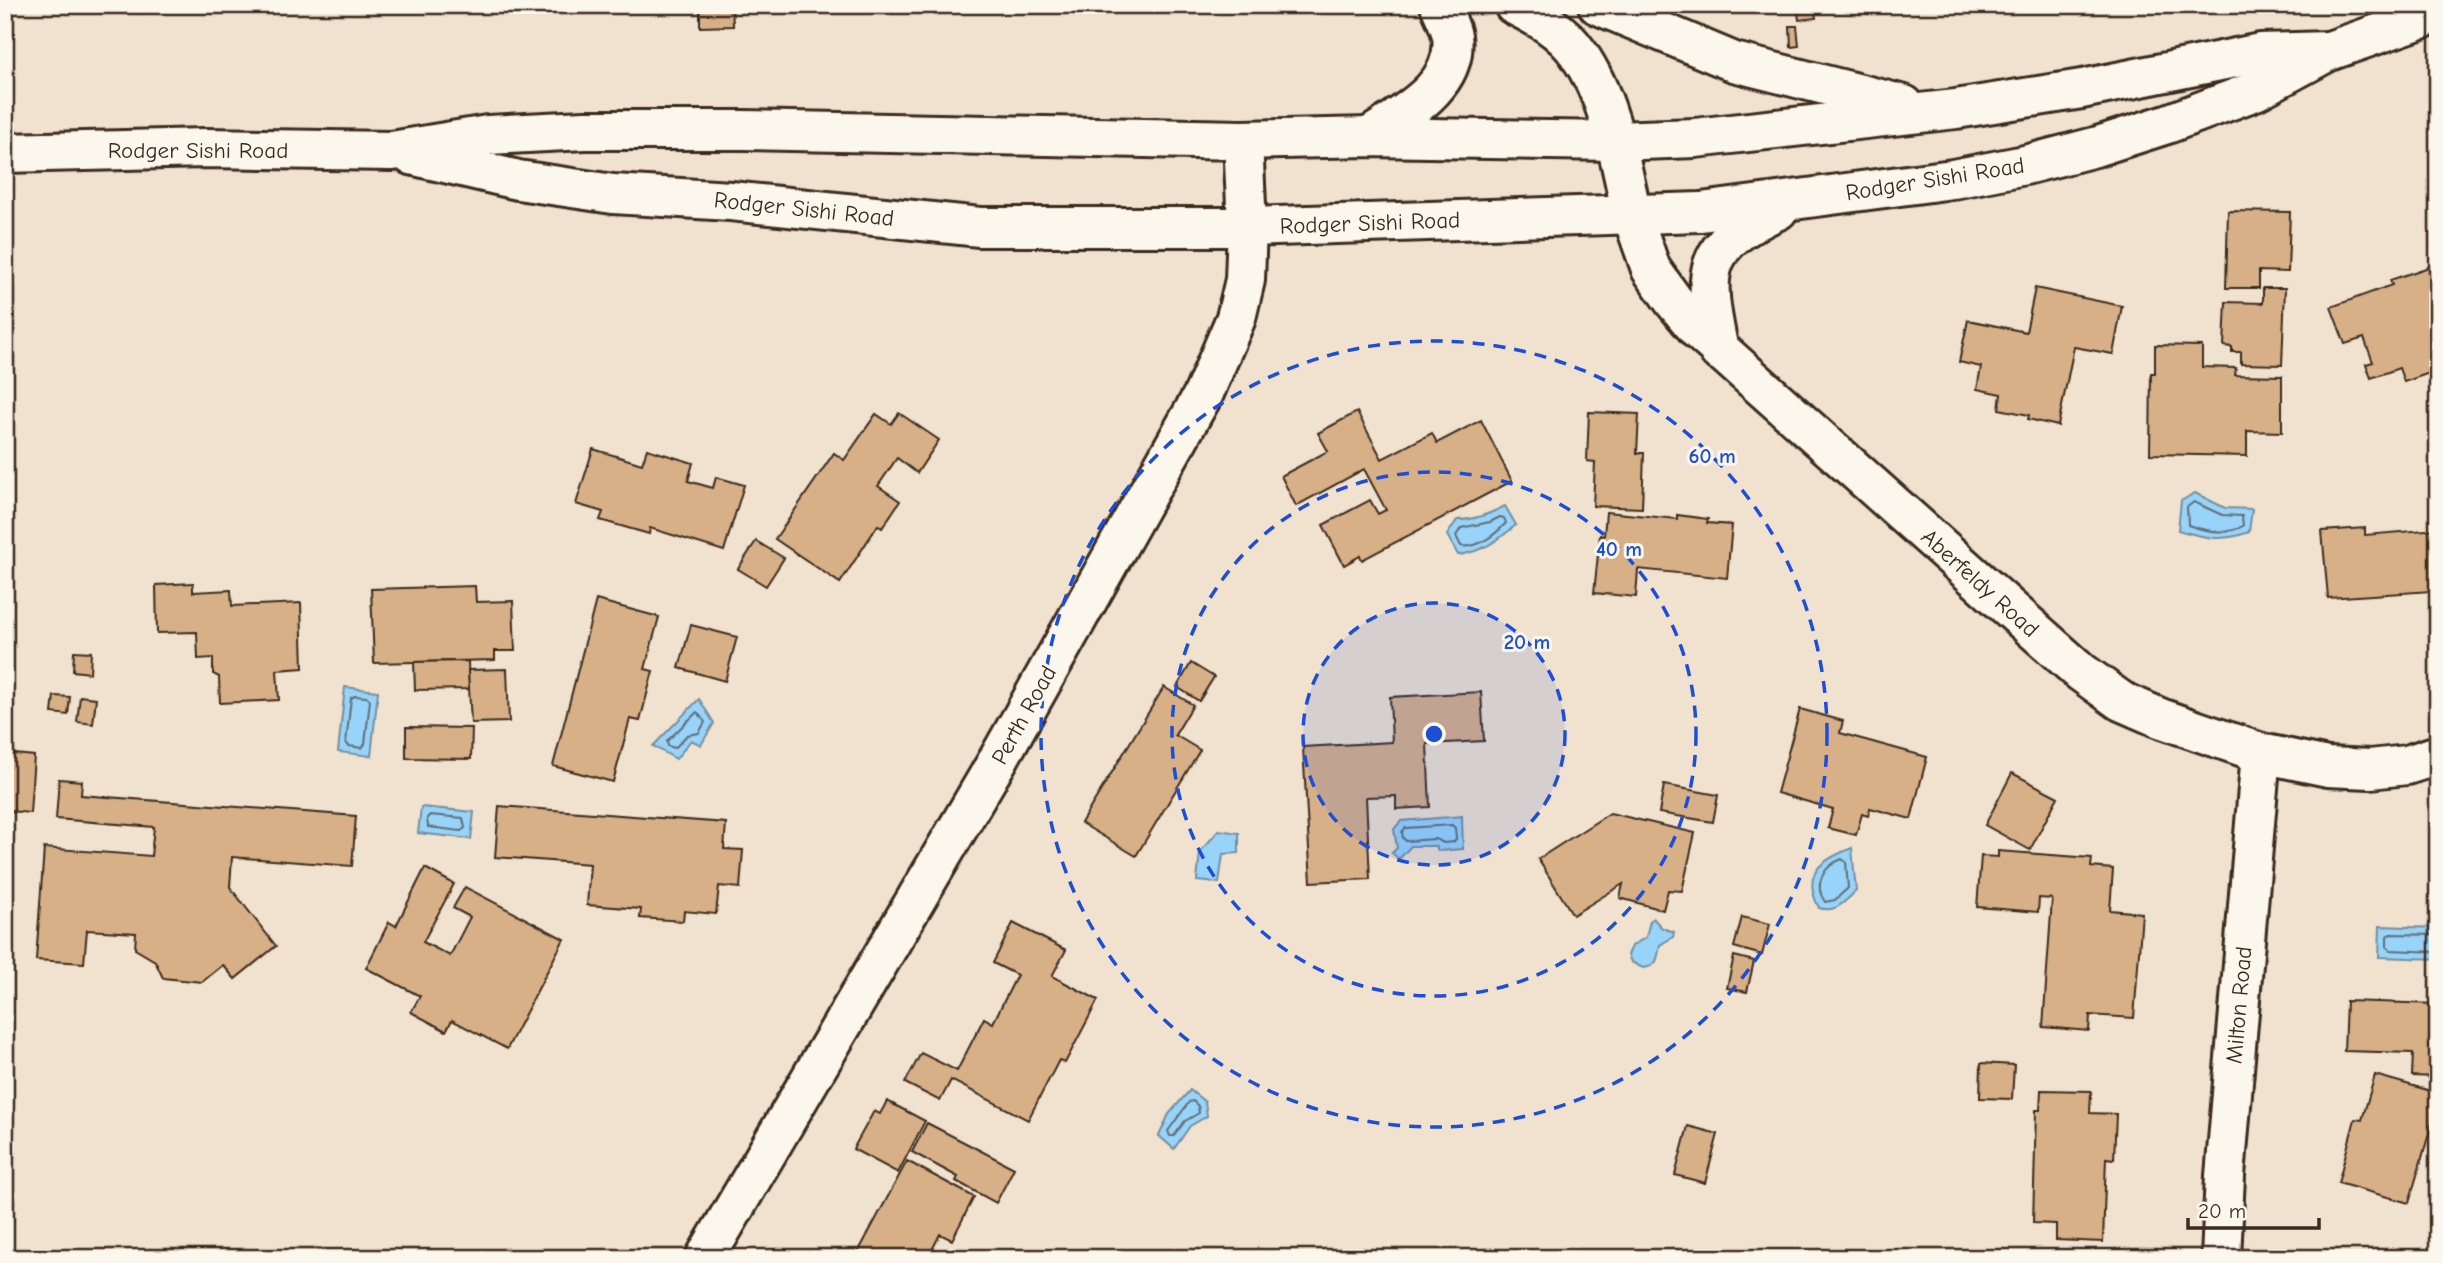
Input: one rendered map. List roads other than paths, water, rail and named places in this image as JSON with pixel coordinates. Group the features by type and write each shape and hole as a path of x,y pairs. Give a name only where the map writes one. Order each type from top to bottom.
{"main road":[{"path":"1369,136 1419,103 1436,86 1450,64 1452,36 1440,5"},
{"name":"Aberfeldy Road","path":"1514,5 1541,18 1578,52 1594,81 1615,141 1632,215 1651,269 1673,300 1719,351 2081,672 2120,701 2160,718 2261,753 2328,767 2370,769 2407,765 2438,755"},
{"path":"1598,5 1734,62 1935,111"},
{"name":"Rodger Sishi Road","path":"392,150 518,180 613,194 731,201 980,227 1247,227 1701,212 1953,179 2025,165 2095,147 2167,124 2255,90 2329,51 2438,13"},
{"name":"Rodger Sishi Road","path":"5,153 206,149 392,150 488,135 585,130 756,130 1244,140 1369,136 1615,141 1695,138 1935,111 2082,89 2260,53 2329,51"},
{"name":"Perth Road","path":"705,1258 999,760 1204,393 1236,318 1245,280 1247,227 1244,140"},
{"path":"1719,351 1708,286 1714,258 1725,242 1742,228 1799,200"},
{"name":"Milton Road","path":"2221,1258 2225,1176 2261,753"}],"water":[{"path":"2195,493 2225,508 2252,509 2249,532 2214,538 2178,530 2181,501"},
{"path":"1505,506 1516,525 1489,545 1458,555 1447,535 1457,520 1482,516"},
{"path":"345,687 378,691 371,756 338,752"},
{"path":"699,699 714,723 701,745 691,740 676,759 653,746"},
{"path":"421,807 474,812 471,839 418,833"},
{"path":"1462,816 1463,849 1438,851 1436,846 1411,846 1399,859 1392,853 1397,848 1394,829 1401,821"},
{"path":"1219,830 1239,833 1239,853 1223,854 1219,883 1197,881 1200,852"},
{"path":"1852,848 1856,891 1835,908 1819,908 1812,886 1817,869 1831,858"},
{"path":"1653,918 1662,928 1674,932 1673,937 1660,945 1655,963 1643,968 1631,962 1628,955 1632,946 1646,937"},
{"path":"2380,926 2438,928 2438,959 2379,957"},
{"path":"1190,1090 1205,1102 1207,1116 1190,1126 1174,1149 1159,1136 1169,1114"}]}
